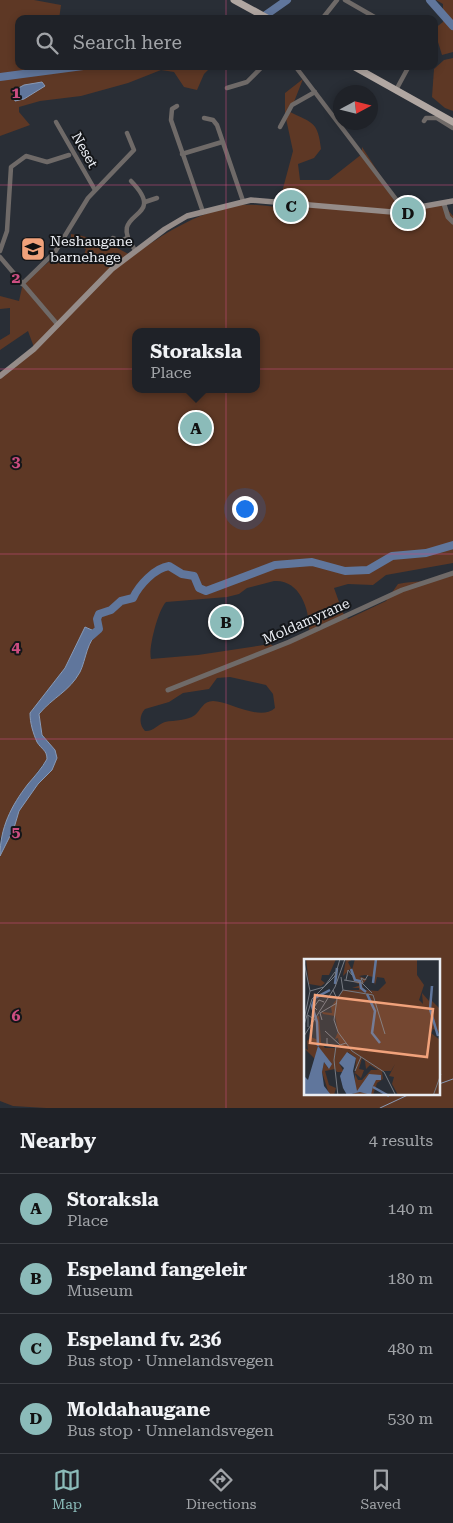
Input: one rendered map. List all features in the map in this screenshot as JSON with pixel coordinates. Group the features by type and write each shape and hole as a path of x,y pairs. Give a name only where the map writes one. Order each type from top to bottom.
{"main road":[{"path":"234,0 262,15"},
{"path":"360,70 453,122"},
{"path":"0,376 34,349 58,326 100,279 175,222 243,201 260,200 371,211 405,211 453,201"}],"street":[{"path":"325,15 337,0"},
{"path":"345,0 371,15"},
{"path":"226,88 247,82 259,70"},
{"path":"298,70 405,211"},
{"path":"396,90 407,70"},
{"path":"280,127 292,105 315,92"},
{"path":"177,106 172,110 170,116 203,212"},
{"path":"424,121 429,117 434,117 453,128"},
{"path":"204,118 215,122 243,201"},
{"name":"Neset","path":"56,122 95,190"},
{"name":"Neset","path":"22,284 55,252 95,190 134,150 127,133"},
{"path":"182,154 222,142"},
{"name":"Neset","path":"0,251 9,218 11,167 26,156 47,162 69,155"},
{"path":"131,181 143,194 145,202 142,209 128,225 127,238 136,250"},
{"path":"145,202 157,198"},
{"path":"444,204 448,217 453,222"},
{"path":"113,238 121,241 127,238"},
{"path":"0,257 58,326"},
{"name":"Moldamyrane","path":"168,690 289,642 402,590 453,573"}],"shaded area":[{"path":"0,0 34,0 61,5 60,15 15,15 15,70 31,71 0,75"},
{"path":"436,0 453,0 453,52 442,55 438,42 438,26 443,22 443,4"},
{"path":"453,58 453,111 445,108 432,97 434,70 438,70 438,65 444,60"},
{"path":"161,70 128,83 81,96 40,101 19,107 19,112 30,125 0,136 0,77 35,76 59,71"},
{"path":"161,70 208,70 204,74 197,90 184,87 174,72"},
{"path":"303,79 290,112 309,121 316,128 321,149 314,158 298,164 300,180 329,180 362,154 362,147 402,209 414,211 442,203 453,216 453,563 386,575 373,585 348,584 334,588 343,613 348,619 386,601 398,584 446,578 453,575 453,1108 46,1108 13,1106 0,1101 0,856 14,828 19,811 38,784 52,770 57,758 55,750 42,735 39,714 76,679 82,668 88,646 97,634 97,631 85,627 65,668 30,713 47,759 16,801 0,839 0,372 35,350 28,331 0,350 0,340 10,334 10,308 0,309 0,296 19,301 23,283 50,261 82,260 86,249 71,243 71,234 103,242 132,256 180,225 220,209 240,205 278,207 293,151 285,114 285,93","holes":["274,581 291,585 302,597 308,614 309,631 275,647 270,644 198,655 151,659 150,654 154,630 166,602 227,597 239,594 247,588","230,677 266,685 273,694 275,708 269,712 261,713 210,701 204,704 192,717 165,722 148,731 143,729 141,717 145,709 169,702 183,693 209,689 217,678"]}],"water":[{"path":"42,82 45,86 24,99 15,101 13,91 24,85"},
{"path":"85,627 99,633 89,645 80,672 71,685 39,714 42,735 55,750 57,758 52,770 38,784 19,811 14,828 0,856 4,827 12,809 22,792 47,759 46,754 34,735 30,713 65,668"}],"waterway":[{"path":"266,15 287,0"},
{"path":"430,0 453,26"},
{"path":"0,77 53,70"},
{"path":"91,636 99,629 97,619 99,614 111,610 121,601 133,598 148,578 164,567 169,566 182,574 194,576 199,588 206,591 275,565 312,562 345,571 368,570 392,556 426,553 453,545"},
{"path":"440,1084 453,1079"},
{"path":"380,1108 406,1096"}],"place":[{"name":"Espeland fv. 236","path":"291,206"},
{"name":"Moldahaugane","path":"408,213"},
{"name":"Neshaugane barnehage","path":"33,249"},
{"name":"Storaksla","path":"196,428"},
{"name":"Espeland fangeleir","path":"226,622"}]}
